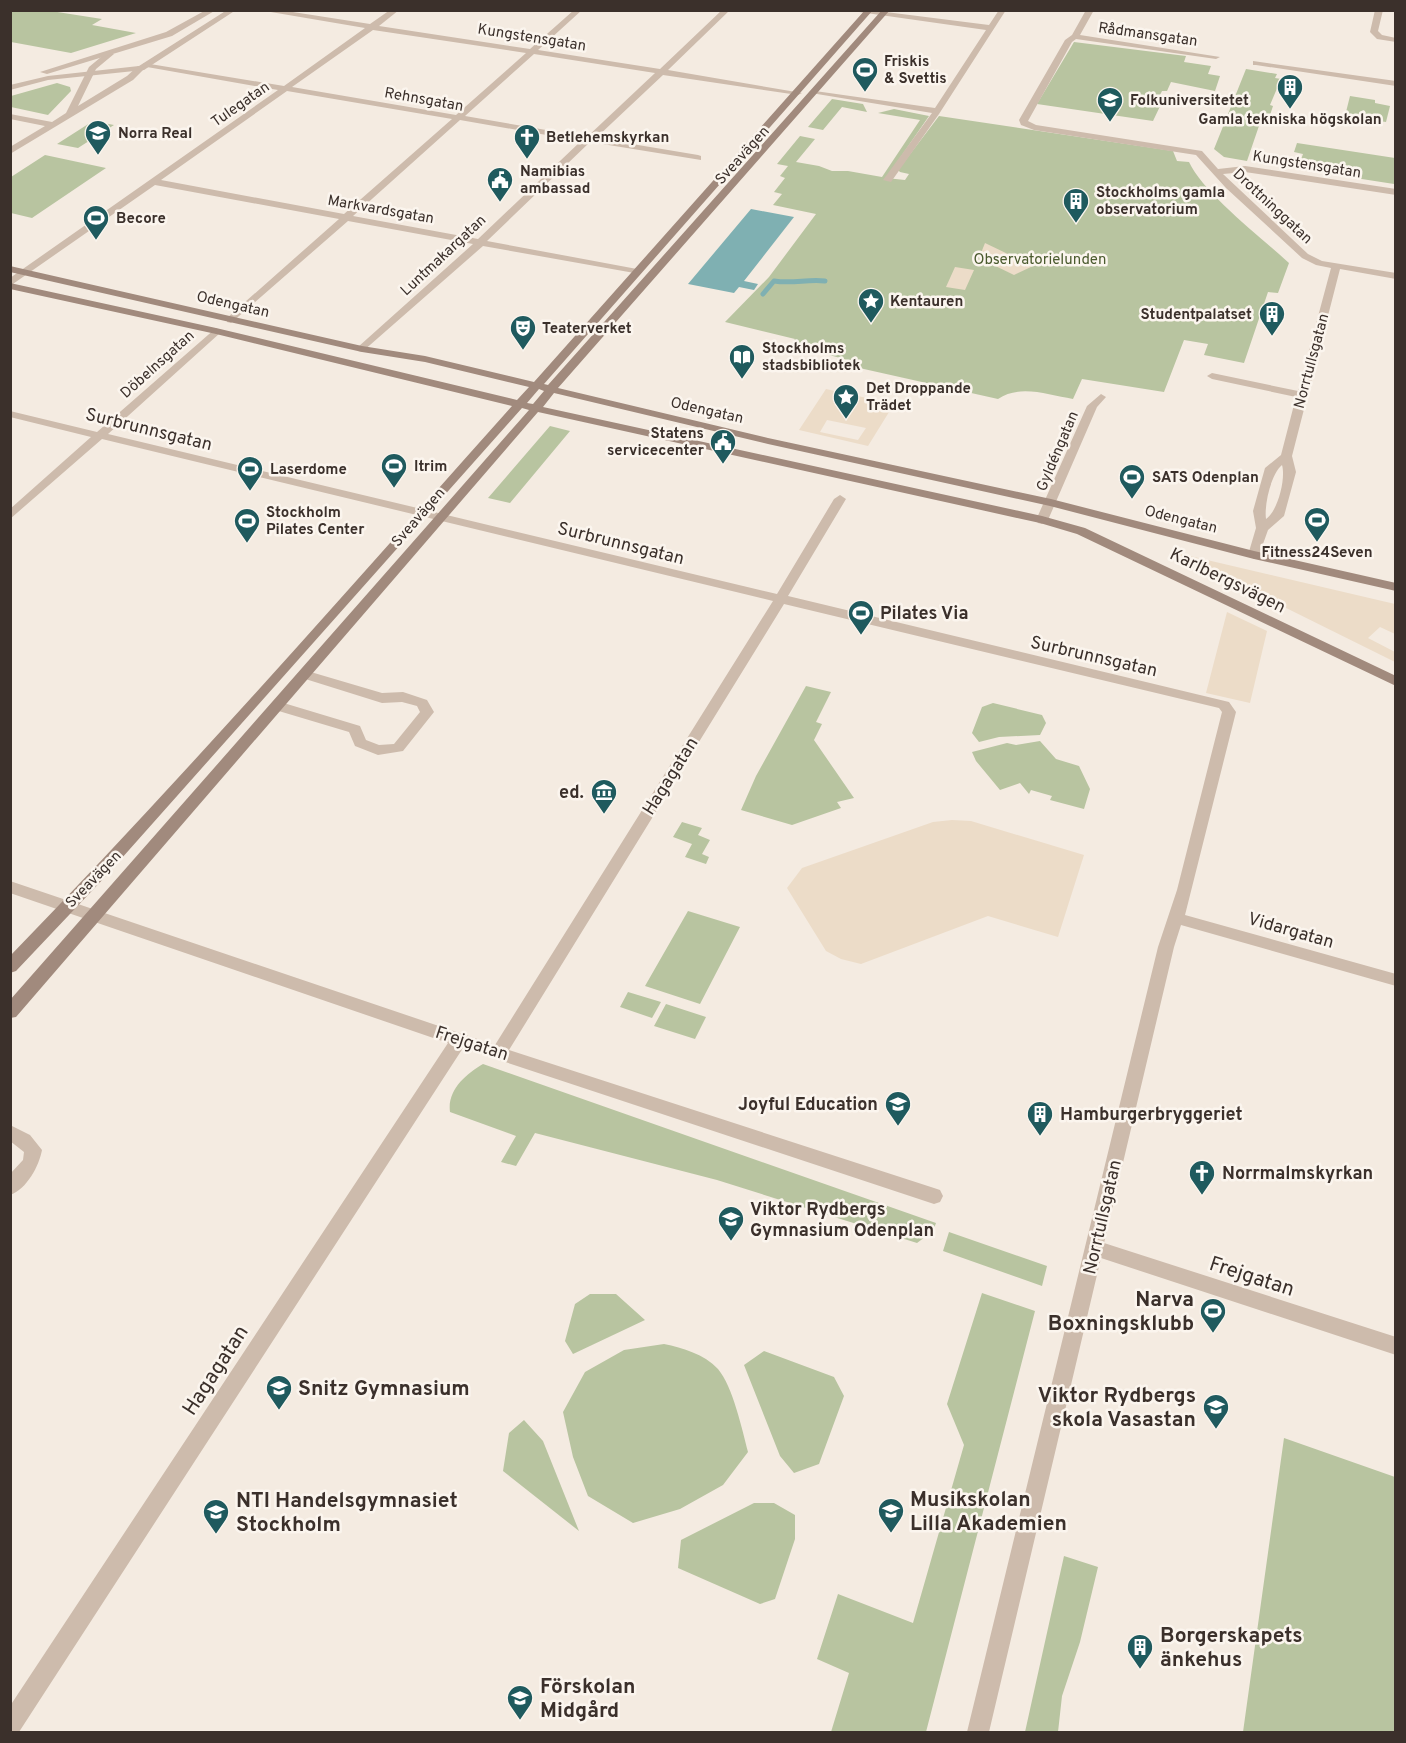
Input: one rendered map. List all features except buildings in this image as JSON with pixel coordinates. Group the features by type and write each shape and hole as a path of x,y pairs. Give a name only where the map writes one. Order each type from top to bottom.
{"main road":[{"name":"Sveavägen","path":"10,967 100,873 869,12"},
{"name":"Sveavägen","path":"10,1012 550,390 885,13"},
{"name":"Odengatan","path":"10,269 362,349 425,359 550,390 1051,503 1254,555 1395,587"},
{"name":"Odengatan","path":"10,285 216,331 536,408 1042,520"},
{"name":"Karlbergsvägen","path":"1042,520 1081,531 1119,548 1395,682"}],"street":[{"path":"10,82 110,54 170,34 213,10"},
{"path":"10,152 130,78 144,66 233,10"},
{"name":"Kungstensgatan","path":"262,10 798,93"},
{"name":"Tulegatan","path":"10,285 396,10"},
{"path":"231,320 579,10"},
{"name":"Luntmakargatan","path":"362,349 727,10"},
{"path":"848,10 991,28"},
{"path":"888,180 1003,10"},
{"path":"1075,37 1090,10"},
{"path":"1379,10 1374,32 1380,37 1395,40"},
{"name":"Rådmansgatan","path":"1075,37 1216,57"},
{"name":"Drottninggatan","path":"1075,37 1069,40 1023,120 1024,123 1034,127 1199,153 1215,172 1305,256 1319,263 1395,276"},
{"path":"142,43 162,44 167,52"},
{"path":"58,122 77,104 92,65 110,54"},
{"path":"1256,63 1395,84"},
{"path":"10,88 48,78 87,75 144,66"},
{"name":"Rehnsgatan","path":"144,66 698,158"},
{"path":"814,93 936,111"},
{"path":"10,116 58,122"},
{"name":"Kungstensgatan","path":"1215,172 1245,169 1395,192"},
{"name":"Markvardsgatan","path":"155,182 637,272"},
{"name":"Norrtullsgatan","path":"1262,528 1278,516 1290,472 1286,456 1336,266"},
{"name":"Döbelnsgatan","path":"10,516 216,331"},
{"path":"1212,376 1303,395"},
{"name":"Gyldéngatan","path":"1042,520 1092,406 1101,397"},
{"name":"Surbrunnsgatan","path":"10,414 1224,705"},
{"name":"Norrtullsgatan","path":"1254,555 1262,528 1259,511 1271,468 1286,456"},
{"name":"Hagagatan","path":"499,1052 780,600 840,499"},
{"path":"277,706 355,729 360,743 378,750 398,748 427,712 422,703 403,697 382,698 304,674"},
{"name":"Norrtullsgatan","path":"978,1732 1164,958 1185,890 1224,733 1229,712 1224,705"},
{"name":"Frejgatan","path":"10,887 459,1040 934,1196"},
{"name":"Vidargatan","path":"1176,918 1395,980"},
{"name":"Hagagatan","path":"10,1727 459,1040"},
{"path":"10,1132 24,1140 33,1150 31,1163 10,1187"},
{"name":"Frejgatan","path":"1095,1248 1395,1346"}],"green space":[{"path":"51,11 102,19 92,25 136,33 71,53 11,42 11,12"},
{"path":"1074,42 1186,56 1184,62 1211,66 1208,74 1220,76 1215,91 1171,82 1167,91 1162,91 1158,99 1163,100 1153,121 1037,104"},
{"path":"1246,69 1277,74 1275,78 1281,79 1270,105 1273,106 1268,121 1261,120 1247,161 1224,157 1214,149"},
{"path":"57,83 70,87 71,91 48,115 11,107 11,96"},
{"path":"1350,96 1375,100 1375,103 1390,106 1386,122 1345,116"},
{"path":"832,99 863,104 867,112 842,107 823,130 808,127"},
{"name":"Observatorielunden","path":"894,109 929,116 886,178 905,180 909,174 898,170 939,116 1173,151 1177,161 1189,162 1207,188 1289,263 1278,293 1268,292 1244,363 1204,355 1208,344 1184,340 1164,392 1082,379 1073,399 1025,391 1015,392 998,399 846,365 848,360 791,345 795,339 725,322 769,277 816,214 773,205 782,194 774,192 785,178 780,176 788,166 777,164 800,136 815,139 796,162 832,171 848,171 882,177 920,120 878,113"},
{"path":"93,121 114,125 78,148 57,144"},
{"path":"1297,143 1395,158 1394,184 1278,166 1279,162 1299,165 1303,154 1294,152"},
{"path":"45,155 106,168 32,218 11,213 11,177"},
{"path":"550,426 570,431 510,503 488,498"},
{"path":"806,686 831,692 816,722 822,724 814,740 854,798 837,802 841,808 792,825 741,810 756,776"},
{"path":"993,703 1042,715 1046,723 1040,735 999,737 979,742 972,733 982,707"},
{"path":"1040,741 1056,759 1079,766 1090,789 1084,809 1050,800 1052,796 1031,790 1029,794 1020,783 1000,790 976,761 972,752 1007,743 1016,745"},
{"path":"682,822 702,828 698,835 710,840 702,854 709,857 706,864 685,857 692,844 673,837"},
{"path":"688,911 740,927 700,1004 645,986"},
{"path":"628,992 661,1002 652,1018 620,1007"},
{"path":"666,1004 706,1017 695,1039 654,1026"},
{"path":"483,1064 936,1223 933,1231 917,1243 717,1180 535,1133 516,1166 501,1162 516,1136 450,1112 452,1097 459,1084"},
{"path":"949,1232 1047,1266 1042,1286 943,1251"},
{"path":"982,1293 1035,1311 926,1732 831,1732 849,1673 817,1659 838,1594 913,1623 964,1445 947,1404"},
{"path":"590,1294 616,1294 645,1320 573,1354 565,1341 575,1304"},
{"path":"664,1344 700,1356 718,1369 733,1397 748,1452 723,1485 680,1509 633,1523 588,1496 573,1457 563,1412 585,1372 624,1350"},
{"path":"764,1351 834,1377 844,1396 819,1464 794,1473 780,1456 744,1365"},
{"path":"524,1420 543,1441 579,1531 503,1471 509,1433"},
{"path":"1284,1438 1395,1477 1395,1732 1243,1732"},
{"path":"754,1503 774,1503 795,1515 795,1539 775,1599 760,1604 678,1568 681,1540"},
{"path":"1064,1556 1098,1567 1080,1642 1062,1696 1058,1732 1025,1732"}],"shaded area":[{"path":"985,243 1033,266 1014,275 979,258"},
{"path":"955,267 974,270 965,290 946,287"},
{"path":"826,389 894,404 868,446 799,430","holes":["827,420 866,428 858,440 820,432"]},
{"path":"1173,552 1395,604 1395,634 1380,627 1368,638 1395,652 1395,662"},
{"path":"1227,612 1267,631 1250,703 1206,693"},
{"path":"971,821 1084,855 1058,937 988,916 861,964 841,959 826,951 787,888 802,868 933,822"}],"water":[{"path":"751,209 794,217 744,281 758,284 754,290 739,287 734,293 688,284"}],"waterway":[{"path":"763,294 774,281 825,281"}],"place":[{"name":"Friskis & Svettis","path":"865,93"},
{"name":"Gamla tekniska högskolan","path":"1290,110"},
{"name":"Folkuniversitetet","path":"1110,123"},
{"name":"Norra Real","path":"98,156"},
{"name":"Betlehemskyrkan","path":"527,160"},
{"name":"Namibias ambassad","path":"500,203"},
{"name":"Stockholms gamla observatorium","path":"1076,224"},
{"name":"Becore","path":"96,241"},
{"name":"Kentauren","path":"871,324"},
{"name":"Studentpalatset","path":"1272,337"},
{"name":"Teaterverket","path":"523,351"},
{"name":"Stockholms stadsbibliotek","path":"742,380"},
{"name":"Det Droppande Trädet","path":"846,420"},
{"name":"Statens servicecenter","path":"723,465"},
{"name":"Itrim","path":"394,489"},
{"name":"Laserdome","path":"250,492"},
{"name":"SATS Odenplan","path":"1132,500"},
{"name":"Fitness24Seven","path":"1317,543"},
{"name":"Stockholm Pilates Center","path":"247,544"},
{"name":"Pilates Via","path":"861,636"},
{"name":"ed.","path":"604,815"},
{"name":"Joyful Education","path":"898,1127"},
{"name":"Hamburgerbryggeriet","path":"1040,1137"},
{"name":"Norrmalmskyrkan","path":"1202,1196"},
{"name":"Viktor Rydbergs Gymnasium Odenplan","path":"731,1242"},
{"name":"Narva Boxningsklubb","path":"1213,1334"},
{"name":"Snitz Gymnasium","path":"279,1411"},
{"name":"Viktor Rydbergs skola Vasastan","path":"1216,1430"},
{"name":"Musikskolan Lilla Akademien","path":"891,1534"},
{"name":"NTI Handelsgymnasiet Stockholm","path":"216,1535"},
{"name":"Borgerskapets änkehus","path":"1140,1670"},
{"name":"Förskolan Midgård","path":"520,1721"}]}
